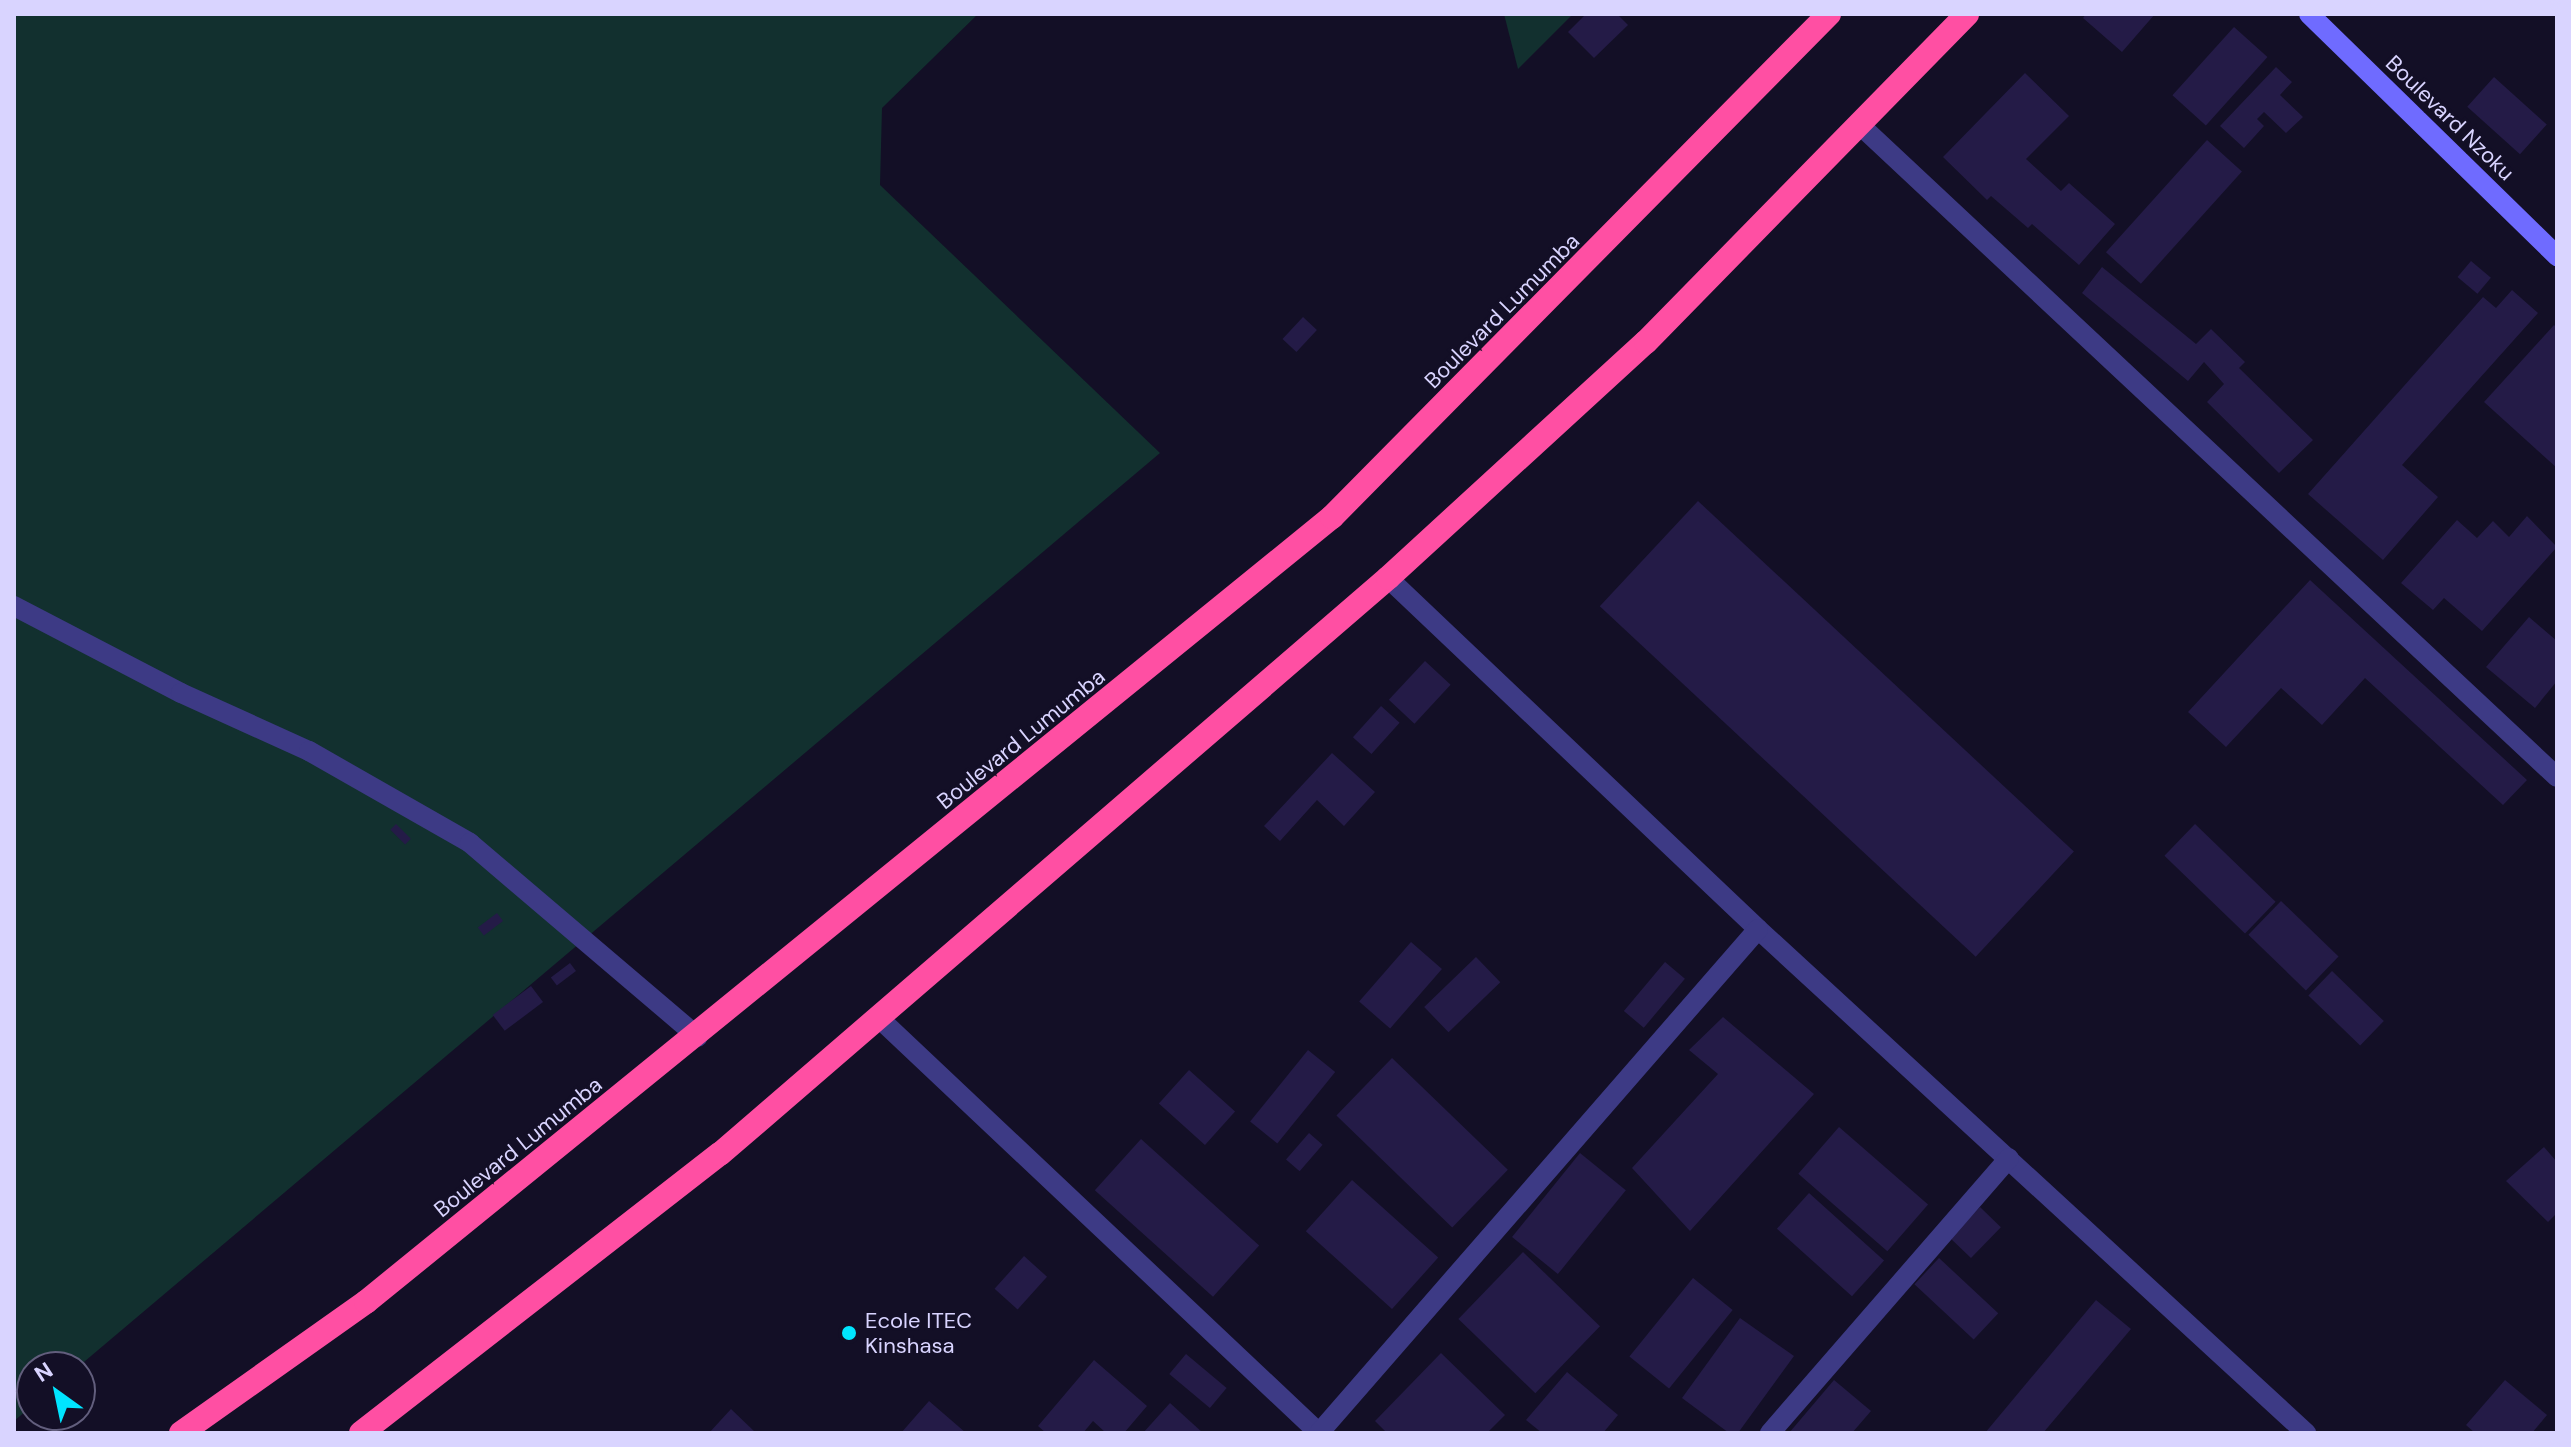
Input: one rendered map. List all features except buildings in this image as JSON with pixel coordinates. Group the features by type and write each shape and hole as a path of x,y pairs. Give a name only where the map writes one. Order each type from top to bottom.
{"highway":[{"name":"Boulevard Lumumba","path":"181,1433 366,1302 698,1037 1332,517 1829,14"},
{"path":"361,1433 720,1154 881,1020 1388,578 1646,342 1861,126 1967,14"}],"street":[{"name":"Boulevard Nzoku","path":"2309,14 2557,256"},
{"path":"1861,126 2557,777"},
{"path":"1388,578 1758,929 2306,1433"},
{"path":"14,606 181,693 309,751 470,843 698,1037"},
{"path":"881,1020 1319,1433 1758,929"},
{"path":"1770,1433 2009,1158"}],"green space":[{"path":"14,14 978,14 882,108 880,185 1160,453 96,1352 16,1351 14,1421"},
{"path":"1504,14 1573,14 1518,69"}],"place":[{"name":"Ecole ITEC Kinshasa","path":"849,1333"}]}
